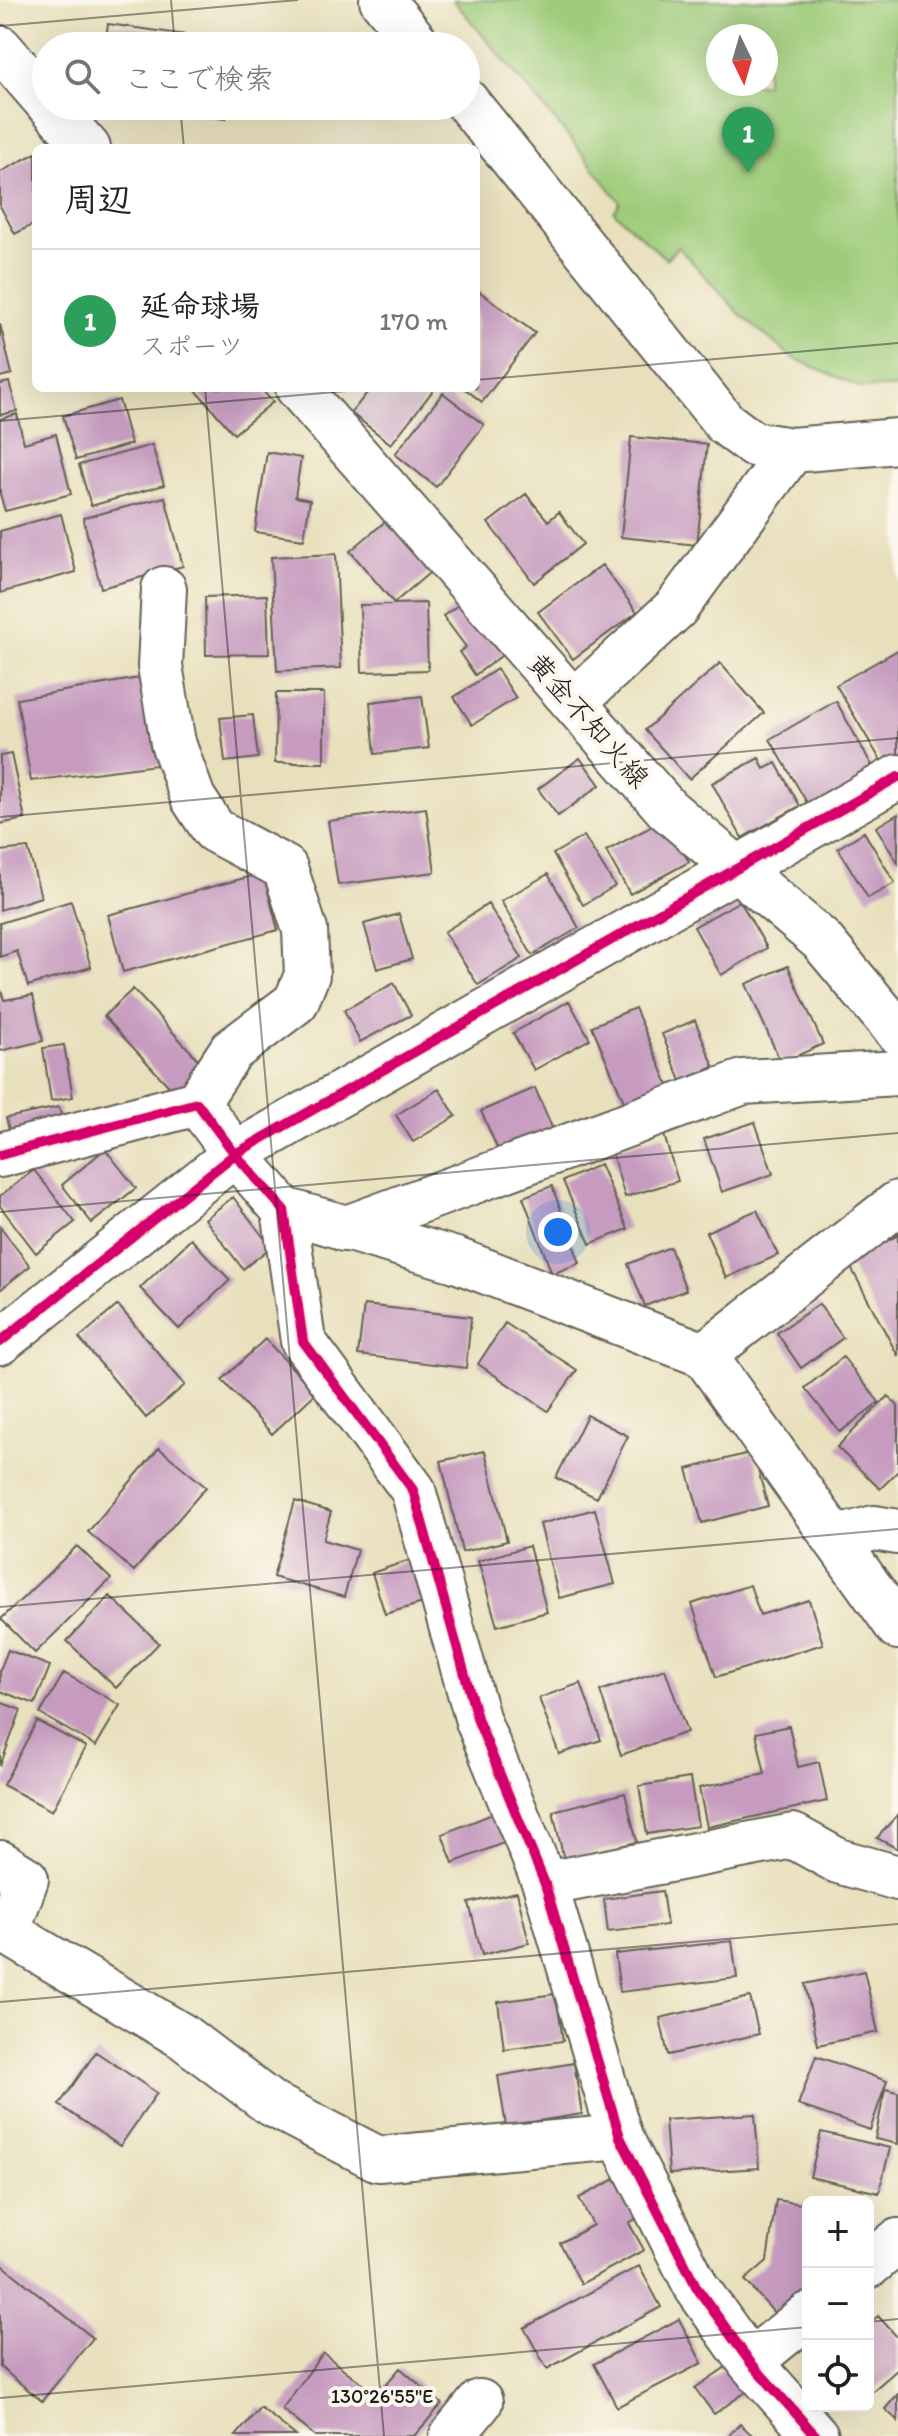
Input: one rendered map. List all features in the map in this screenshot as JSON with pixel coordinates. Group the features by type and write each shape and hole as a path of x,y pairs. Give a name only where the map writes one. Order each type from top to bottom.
{"street":[{"path":"382,0 408,32"},
{"path":"480,118 725,423 753,444 792,450 898,441"},
{"path":"63,120 84,144"},
{"name":"黄金不知火線","path":"302,392 667,809 821,940 898,1032"},
{"path":"574,702 676,608 792,450"},
{"path":"0,1155 197,1103 231,1051 296,1002 307,975 305,930 285,868 214,830 193,798 173,743 160,666 164,589"},
{"path":"0,1342 235,1154 898,777"},
{"path":"344,1229 743,1082 898,1073"},
{"path":"197,1103 235,1154 284,1210 456,1260 704,1355 898,1627"},
{"path":"704,1355 898,1203"},
{"path":"284,1210 303,1341 413,1490 478,1721 545,1884 620,2137 697,2288 750,2362 816,2436"},
{"path":"835,1539 874,1528 898,1532"},
{"path":"545,1884 793,1836 838,1861 898,1878"},
{"path":"0,1863 26,1879 7,1932 182,2036 270,2103 378,2159 620,2137"},
{"path":"874,2261 898,2241"},
{"path":"750,2362 802,2320"},
{"path":"452,2436 480,2402"}],"green space":[{"path":"453,0 898,0 898,388 861,388 791,357 741,315 678,247 666,259 614,212 620,202"}],"building":[{"path":"108,24 165,32 107,32"},
{"path":"32,155 32,225 15,234 0,206 0,172"},
{"path":"480,292 535,333 482,402 469,392 480,392"},
{"path":"0,324 12,374 0,377"},
{"path":"9,382 17,411 0,415 0,384"},
{"path":"197,392 264,392 273,402 234,434"},
{"path":"368,392 432,392 391,444 351,413"},
{"path":"443,393 484,425 436,487 395,454"},
{"path":"119,400 131,444 76,460 63,416"},
{"path":"17,414 24,443 56,434 71,494 5,511 0,494 0,419"},
{"path":"631,437 707,444 697,545 621,537"},
{"path":"152,445 164,485 91,506 79,465"},
{"path":"267,452 301,458 295,497 310,500 304,539 255,532"},
{"path":"526,494 548,521 559,512 583,544 534,583 488,523"},
{"path":"165,497 183,566 101,588 83,518"},
{"path":"398,511 442,562 394,603 350,551"},
{"path":"61,514 76,572 0,593 0,531"},
{"path":"336,554 341,668 277,671 271,557"},
{"path":"602,565 637,612 573,659 538,612"},
{"path":"267,595 269,654 206,655 205,597"},
{"path":"472,595 512,648 475,675 459,652 466,647 443,616"},
{"path":"426,603 428,670 362,672 360,605"},
{"path":"898,650 898,758 884,766 836,685"},
{"path":"720,663 764,713 689,779 645,730"},
{"path":"497,669 516,698 472,725 454,697"},
{"path":"151,676 165,764 31,781 17,699"},
{"path":"276,693 324,693 324,763 275,763"},
{"path":"422,696 429,748 375,754 370,702"},
{"path":"836,701 875,771 810,808 770,739"},
{"path":"253,715 258,758 225,762 220,718"},
{"path":"11,754 25,819 0,824 0,756"},
{"path":"580,758 600,785 558,816 538,789"},
{"path":"759,758 764,769 776,763 800,806 742,838 712,783"},
{"path":"426,808 435,872 338,885 328,821"},
{"path":"898,814 898,863 876,827"},
{"path":"665,819 689,862 630,894 606,851"},
{"path":"864,832 895,883 868,898 838,848"},
{"path":"584,836 615,886 583,905 553,854"},
{"path":"28,848 41,897 0,910 0,851"},
{"path":"263,873 278,930 123,972 108,915"},
{"path":"548,874 579,928 532,955 501,901"},
{"path":"71,901 91,967 28,986 17,951 0,957 0,923"},
{"path":"740,901 767,948 721,975 694,927"},
{"path":"488,904 522,958 478,985 444,932"},
{"path":"399,914 412,959 377,969 364,924"},
{"path":"788,966 823,1044 781,1063 746,984"},
{"path":"394,983 411,1015 360,1042 344,1010"},
{"path":"0,987 4,1000 33,995 43,1041 0,1051"},
{"path":"133,989 206,1068 177,1095 104,1016"},
{"path":"569,1001 590,1039 534,1070 513,1033"},
{"path":"635,1008 671,1091 627,1109 592,1026"},
{"path":"695,1020 714,1067 681,1081 662,1034"},
{"path":"64,1045 73,1097 51,1101 43,1048"},
{"path":"535,1088 554,1132 500,1155 481,1111"},
{"path":"439,1089 456,1116 413,1142 396,1115"},
{"path":"59,1107 63,1125 11,1137 6,1118"},
{"path":"755,1122 773,1174 722,1192 704,1139"},
{"path":"664,1135 678,1181 625,1197 611,1150"},
{"path":"105,1149 136,1188 92,1223 62,1185"},
{"path":"600,1164 628,1229 590,1244 563,1181"},
{"path":"34,1170 75,1222 36,1253 0,1206 0,1196"},
{"path":"552,1186 580,1263 552,1274 523,1197"},
{"path":"233,1197 271,1247 243,1269 205,1219"},
{"path":"757,1210 778,1255 726,1278 706,1232"},
{"path":"0,1227 30,1266 0,1290"},
{"path":"898,1235 898,1356 848,1262"},
{"path":"191,1239 230,1280 179,1329 140,1288"},
{"path":"670,1247 686,1290 645,1306 628,1264"},
{"path":"819,1304 843,1338 801,1368 777,1333"},
{"path":"118,1305 185,1385 146,1418 79,1338"},
{"path":"364,1305 471,1317 466,1368 358,1355"},
{"path":"505,1323 577,1370 548,1411 478,1364"},
{"path":"265,1339 316,1393 272,1434 222,1380"},
{"path":"843,1357 879,1402 840,1432 805,1388"},
{"path":"888,1396 898,1406 898,1471 880,1489 837,1447"},
{"path":"587,1415 628,1436 597,1498 556,1478"},
{"path":"159,1448 206,1487 134,1571 88,1532"},
{"path":"485,1451 507,1541 462,1552 441,1461"},
{"path":"753,1452 768,1506 702,1523 687,1469"},
{"path":"295,1501 331,1512 323,1540 357,1550 344,1597 273,1577"},
{"path":"595,1509 615,1584 559,1598 540,1524"},
{"path":"77,1546 111,1579 35,1653 1,1619"},
{"path":"529,1546 547,1612 497,1626 478,1561"},
{"path":"410,1560 423,1603 385,1614 372,1573"},
{"path":"750,1585 760,1615 809,1600 823,1644 716,1677 692,1604"},
{"path":"110,1596 159,1643 116,1688 67,1641"},
{"path":"8,1650 50,1666 35,1704 0,1691 0,1670"},
{"path":"665,1669 687,1732 621,1755 600,1691"},
{"path":"64,1673 120,1705 96,1746 40,1714"},
{"path":"581,1683 601,1740 559,1754 539,1698"},
{"path":"0,1702 21,1710 0,1766"},
{"path":"37,1721 86,1747 52,1811 3,1785"},
{"path":"789,1726 798,1767 819,1762 827,1801 707,1827 699,1788 765,1774 756,1733"},
{"path":"690,1778 698,1826 647,1834 639,1786"},
{"path":"625,1793 637,1842 564,1860 553,1811"},
{"path":"495,1813 506,1842 453,1863 442,1834"},
{"path":"898,1814 898,1849 877,1838"},
{"path":"662,1891 667,1925 608,1932 604,1899"},
{"path":"517,1892 529,1943 482,1955 469,1903"},
{"path":"732,1941 737,1978 620,1992 615,1954"},
{"path":"864,1971 878,2032 818,2045 805,1984"},
{"path":"556,1994 563,2041 504,2049 498,2002"},
{"path":"750,1997 759,2034 668,2055 660,2018"},
{"path":"96,2052 157,2093 120,2146 59,2105"},
{"path":"816,2056 887,2081 870,2130 798,2105"},
{"path":"574,2063 582,2114 506,2126 498,2076"},
{"path":"885,2089 898,2092 898,2144 875,2139"},
{"path":"755,2114 759,2168 669,2174 665,2120"},
{"path":"821,2132 890,2148 879,2193 810,2177"},
{"path":"619,2177 639,2217 629,2223 644,2250 581,2284 560,2243 593,2225 579,2198"},
{"path":"776,2200 802,2204 802,2312 786,2326 745,2280 767,2261"},
{"path":"0,2263 93,2338 42,2401 0,2367"},
{"path":"639,2266 661,2307 547,2369 524,2328"},
{"path":"878,2316 898,2338 898,2369 874,2390 874,2340 874,2319"},
{"path":"679,2319 702,2363 617,2407 594,2364"},
{"path":"323,2353 377,2395 400,2368 442,2404 414,2436 315,2436 282,2409"},
{"path":"732,2363 750,2389 714,2414 695,2388"},
{"path":"898,2394 898,2421 885,2409"},
{"path":"260,2407 296,2436 236,2436"},
{"path":"740,2424 753,2436 728,2436"}],"cycle path":[{"path":"0,1342 235,1154 898,777"},
{"path":"0,1155 197,1103 235,1154 284,1210 303,1341 413,1490 478,1721 545,1884 620,2137 697,2288 750,2362 816,2436"}],"place":[{"name":"延命球場","path":"748,173"}]}
